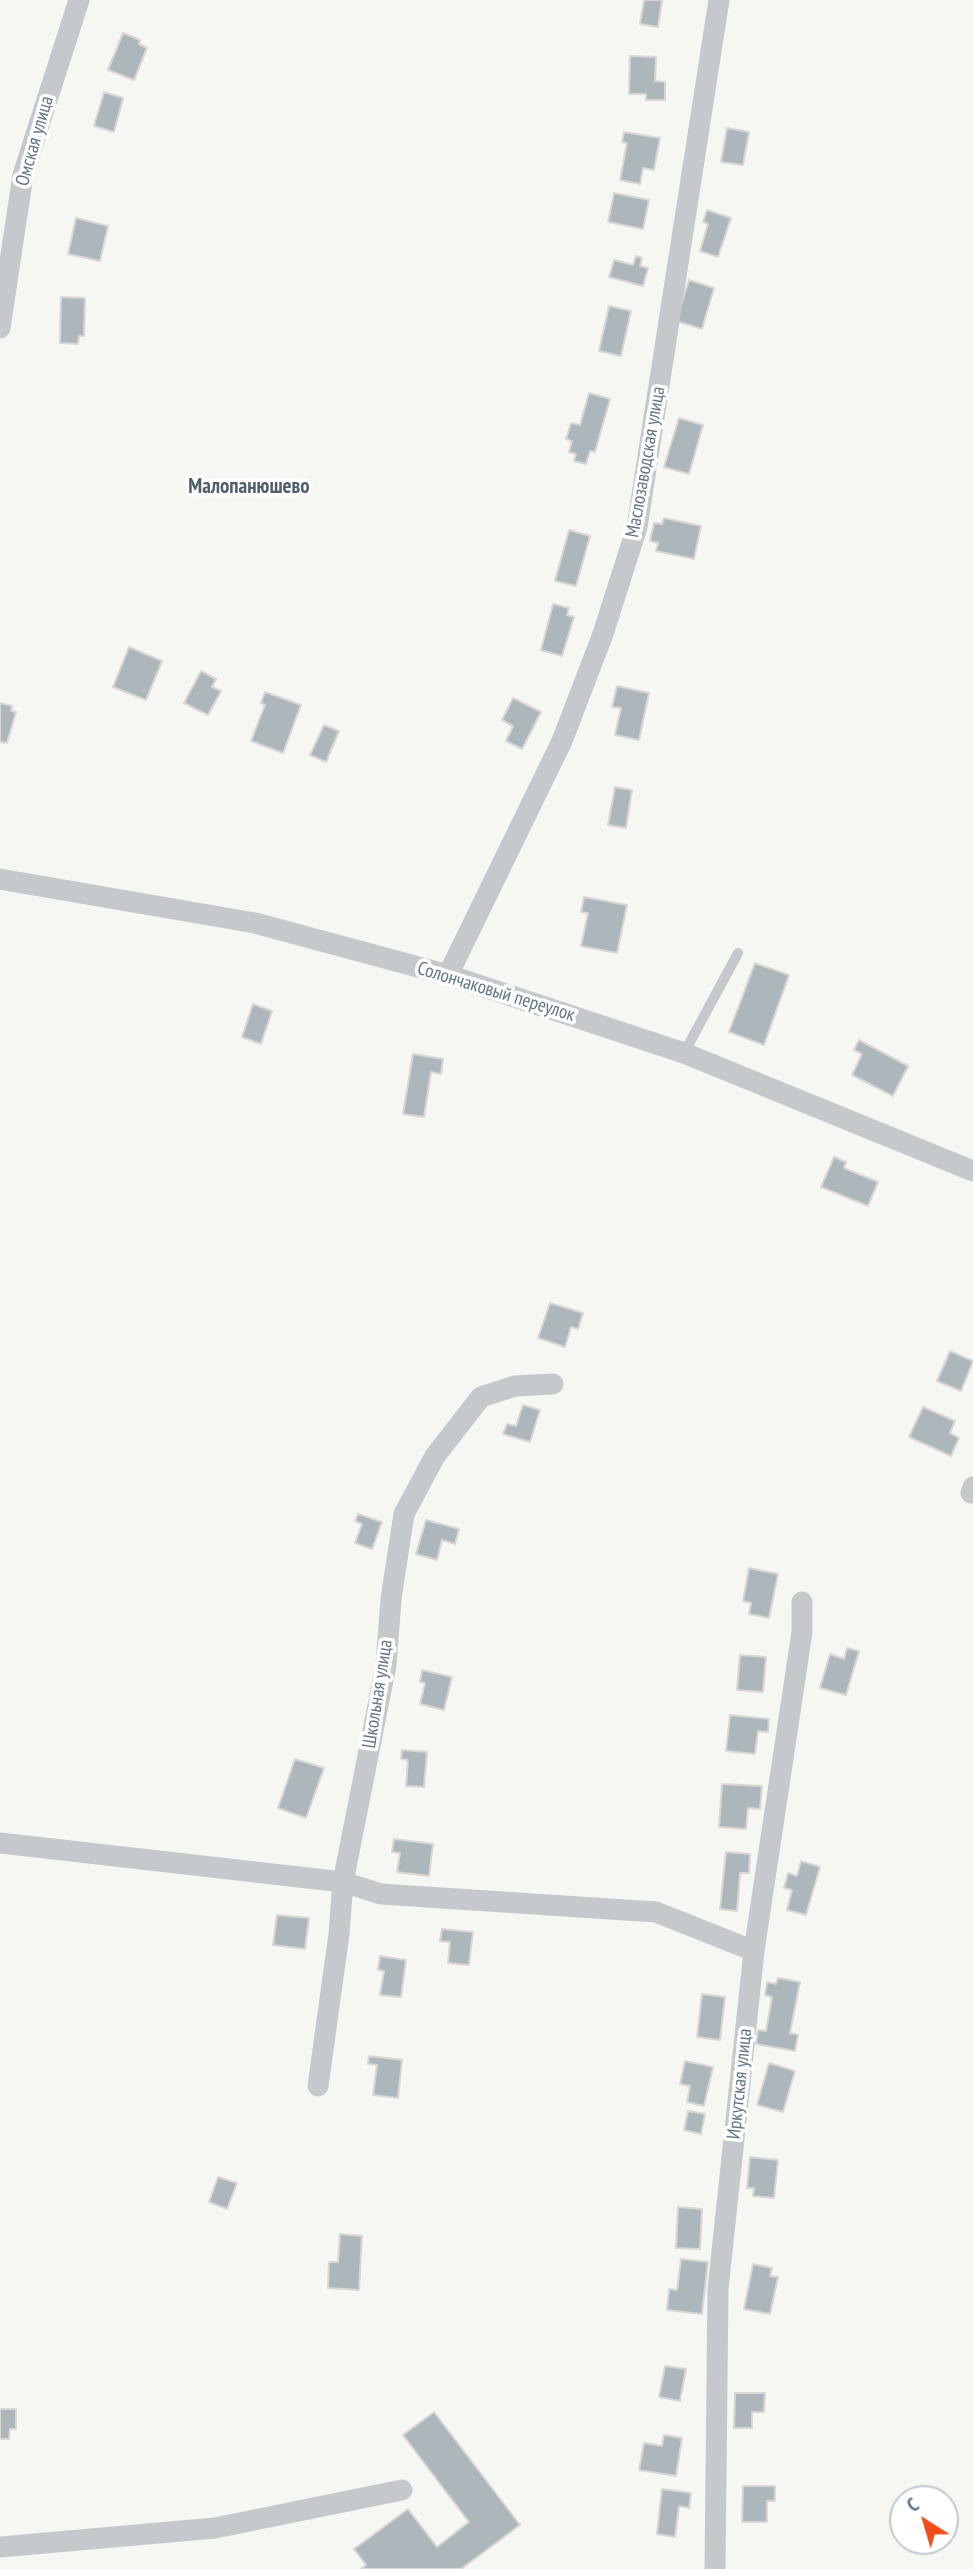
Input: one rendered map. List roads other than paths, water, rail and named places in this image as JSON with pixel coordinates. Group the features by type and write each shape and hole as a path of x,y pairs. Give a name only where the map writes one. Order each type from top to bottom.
{"street":[{"name":"Омская улица","path":"0,328 23,175 79,0"},
{"name":"Маслозаводская улица","path":"448,975 562,741 603,634 637,527 719,0"},
{"name":"Солончаковый переулок","path":"0,879 255,923 448,975 684,1053 973,1171"},
{"name":"Школьная улица","path":"318,2086 339,1934 343,1882 386,1665 391,1599 404,1514 435,1456 481,1397 515,1385 553,1384"},
{"name":"Иркутская улица","path":"715,2569 718,2289 754,1951 802,1632 802,1602"},
{"path":"0,1843 343,1882 381,1894 656,1912 754,1951"},
{"path":"0,2547 215,2528 402,2490"}],"lane":[{"path":"684,1053 738,953"}],"district":[{"name":"Малопанюшево","path":"249,487"}]}
